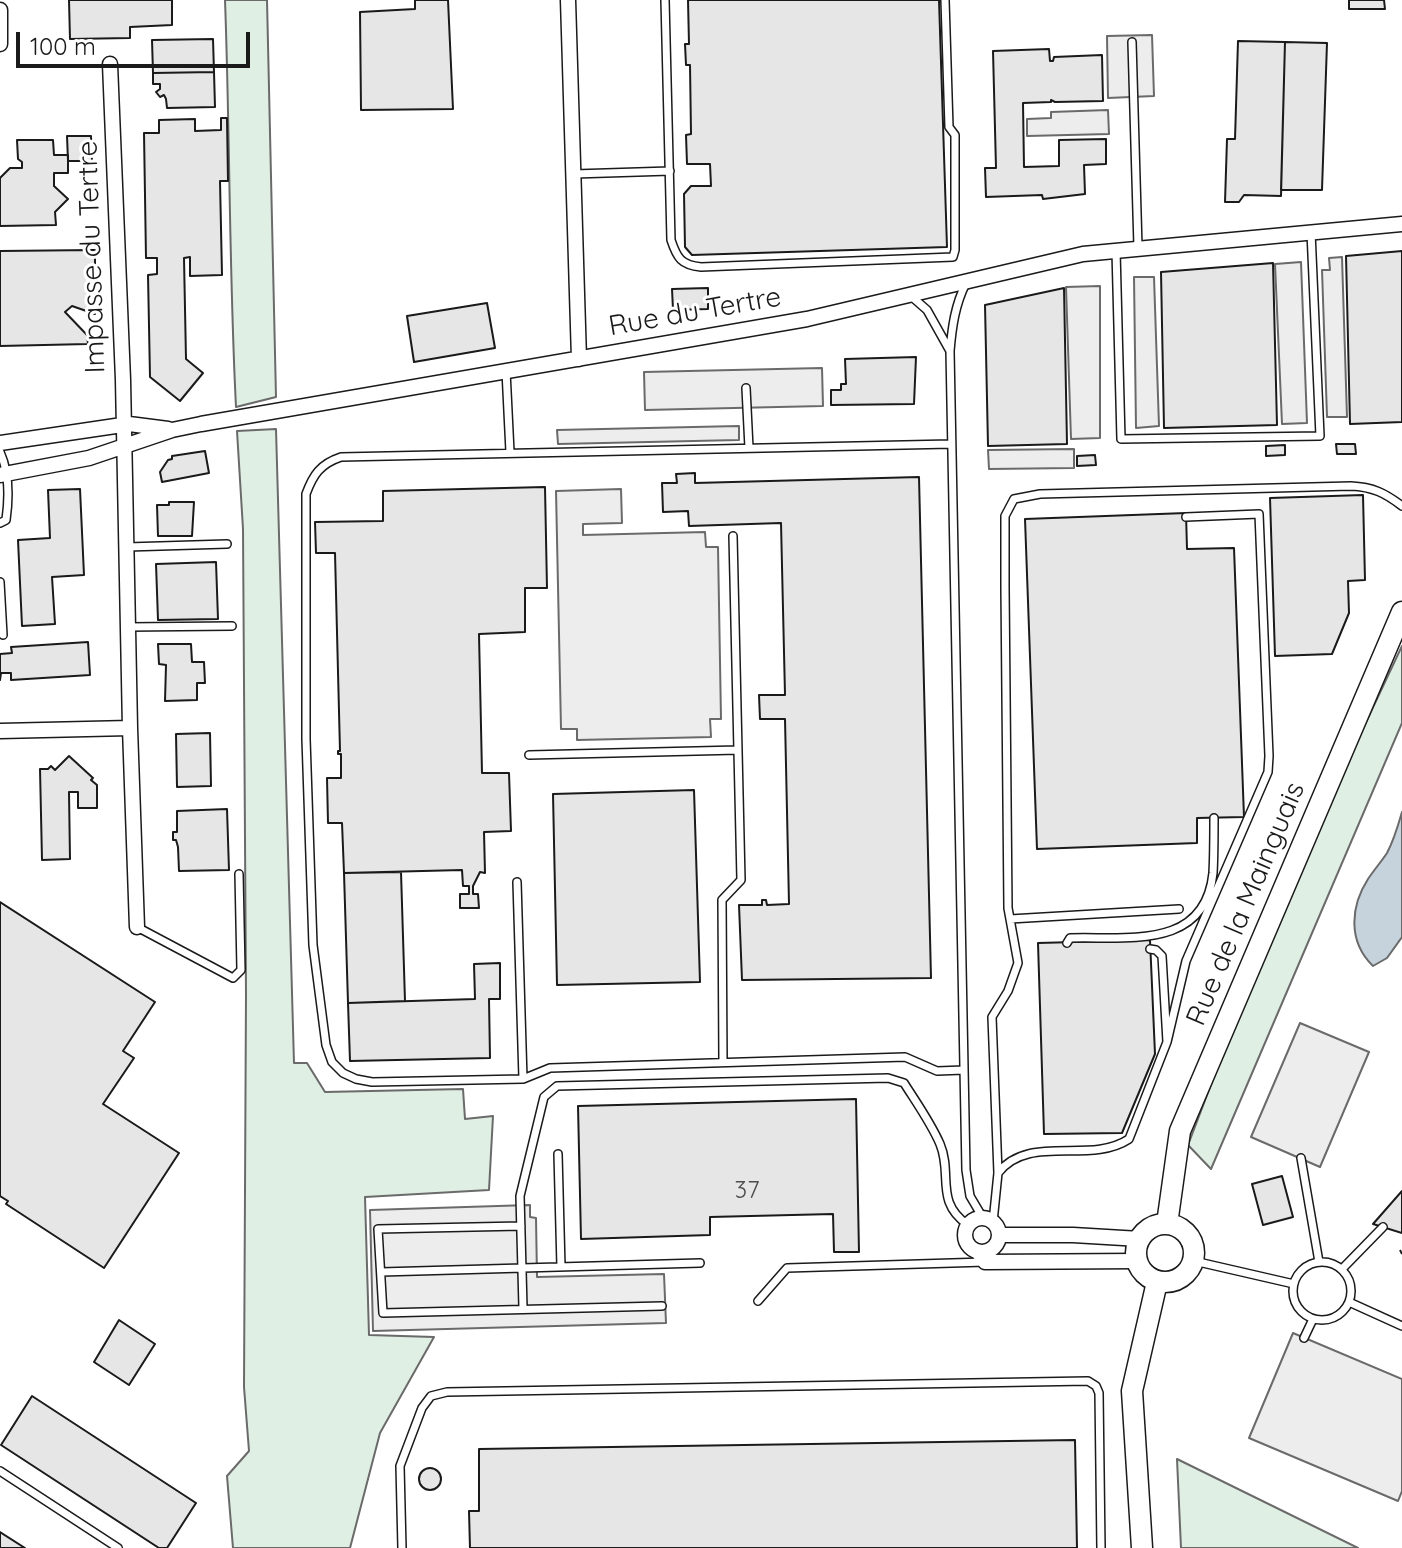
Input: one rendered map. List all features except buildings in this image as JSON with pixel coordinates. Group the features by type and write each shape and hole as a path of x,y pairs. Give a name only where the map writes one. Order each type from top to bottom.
{"street":[{"path":"568,0 579,359"},
{"path":"0,10 0,44"},
{"name":"Impasse du Tertre","path":"110,64 125,447 137,927"},
{"name":"Rue du Tertre","path":"3,474 89,458 172,430 807,319 1056,259 1115,249 1402,224"},
{"path":"0,443 124,424 172,430"},
{"name":"Rue de la Mainguais","path":"1167,1224 1180,1131 1402,612"},
{"path":"0,731 130,728"},
{"path":"1137,1261 982,1257 966,1242 968,1225 977,1218 992,1225 1140,1239"},
{"path":"1167,1224 1189,1236 1195,1252 1194,1261 1184,1276 1167,1283 1148,1277 1137,1261 1136,1251 1140,1239 1150,1229 1167,1224"},
{"path":"982,1257 995,1248 992,1225"},
{"path":"1142,1548 1132,1391 1157,1282"}],"lane":[{"path":"665,0 671,240 679,261 687,265 953,257 955,135 949,127 945,0"},
{"path":"1132,42 1138,247"},
{"path":"572,174 670,171"},
{"path":"1115,249 1121,439 1320,436 1311,232"},
{"path":"967,281 952,322 950,351 964,1070 970,1196 992,1225"},
{"path":"909,295 927,310 950,351"},
{"path":"506,371 510,452"},
{"path":"746,388 749,448"},
{"path":"951,444 510,452 341,457 327,462 313,475 306,494 306,739 313,945 326,1045 332,1062 343,1073 372,1082 523,1079 550,1068 905,1057 937,1071 964,1070"},
{"path":"0,452 7,512 6,520 0,523"},
{"path":"992,1225 998,1173 992,1017 1008,991 1018,963 1010,919 1005,516 1014,499 1040,494 1367,487 1382,491 1402,506"},
{"path":"998,1173 1008,1161 1022,1155 1111,1149 1129,1139 1167,1042 1186,961 1268,772 1259,514 1186,517"},
{"path":"723,1062 722,900 741,880 733,536"},
{"path":"127,547 227,544"},
{"path":"0,582 3,635"},
{"path":"128,627 232,626"},
{"path":"529,755 738,750"},
{"path":"1067,943 1070,938 1154,936 1183,928 1194,919 1204,905 1213,876 1214,818"},
{"path":"137,927 233,978 241,970 239,874"},
{"path":"517,882 523,1079"},
{"path":"1010,919 1179,909"},
{"path":"1150,949 1162,956 1167,1042"},
{"path":"523,1308 520,1196 544,1097 557,1086 888,1078 904,1083 940,1145 950,1208 968,1225"},
{"path":"558,1154 561,1267"},
{"path":"1301,1158 1319,1262"},
{"path":"521,1226 378,1229 383,1313 662,1306"},
{"path":"1342,1269 1383,1227"},
{"path":"758,1301 787,1268 982,1257"},
{"path":"1194,1261 1294,1284"},
{"path":"1319,1262 1335,1264 1342,1269 1351,1285 1349,1302 1338,1315 1330,1319 1313,1319 1299,1309 1294,1301 1294,1284 1303,1269 1319,1262"},
{"path":"381,1272 700,1263"},
{"path":"1349,1302 1402,1326"},
{"path":"1304,1338 1313,1319"},
{"path":"402,1548 400,1466 422,1408 431,1396 447,1392 1088,1381 1096,1386 1099,1393 1101,1548"},
{"path":"0,1471 118,1548"}],"green space":[{"path":"225,0 267,0 276,397 236,407 232,305"},
{"path":"276,429 294,1063 307,1063 325,1092 463,1089 465,1119 493,1116 489,1190 365,1197 369,1335 434,1337 380,1433 350,1548 233,1548 227,1476 249,1451 244,1387 246,994 243,529 237,431"},
{"path":"1402,646 1402,723 1211,1169 1188,1145 1249,985 1310,841"},
{"path":"1177,1459 1358,1548 1181,1548"}],"shaded area":[{"path":"1152,35 1154,96 1108,98 1107,36"},
{"path":"1108,110 1109,134 1027,136 1027,119 1051,118 1051,112"},
{"path":"1342,257 1347,417 1327,417 1322,270 1330,270 1329,258"},
{"path":"1301,262 1307,423 1282,424 1275,264"},
{"path":"1134,277 1154,277 1159,426 1136,428"},
{"path":"1100,286 1100,438 1071,439 1066,287"},
{"path":"822,368 823,406 645,410 644,372"},
{"path":"739,426 739,440 558,444 557,430"},
{"path":"1074,449 1074,468 989,469 988,450"},
{"path":"621,489 622,523 583,524 583,535 705,532 706,547 718,547 721,719 710,719 711,737 577,740 577,729 561,729 556,491"},
{"path":"1402,812 1402,937 1387,958 1373,966 1359,946 1355,913 1362,890 1396,833"},
{"path":"1300,1023 1369,1052 1320,1167 1251,1137"},
{"path":"530,1205 530,1217 536,1218 537,1277 664,1274 666,1323 373,1331 370,1210"},
{"path":"1293,1333 1402,1379 1402,1491 1398,1501 1249,1438"}],"fence":[{"path":"1400,1250 1402,1254"}]}
